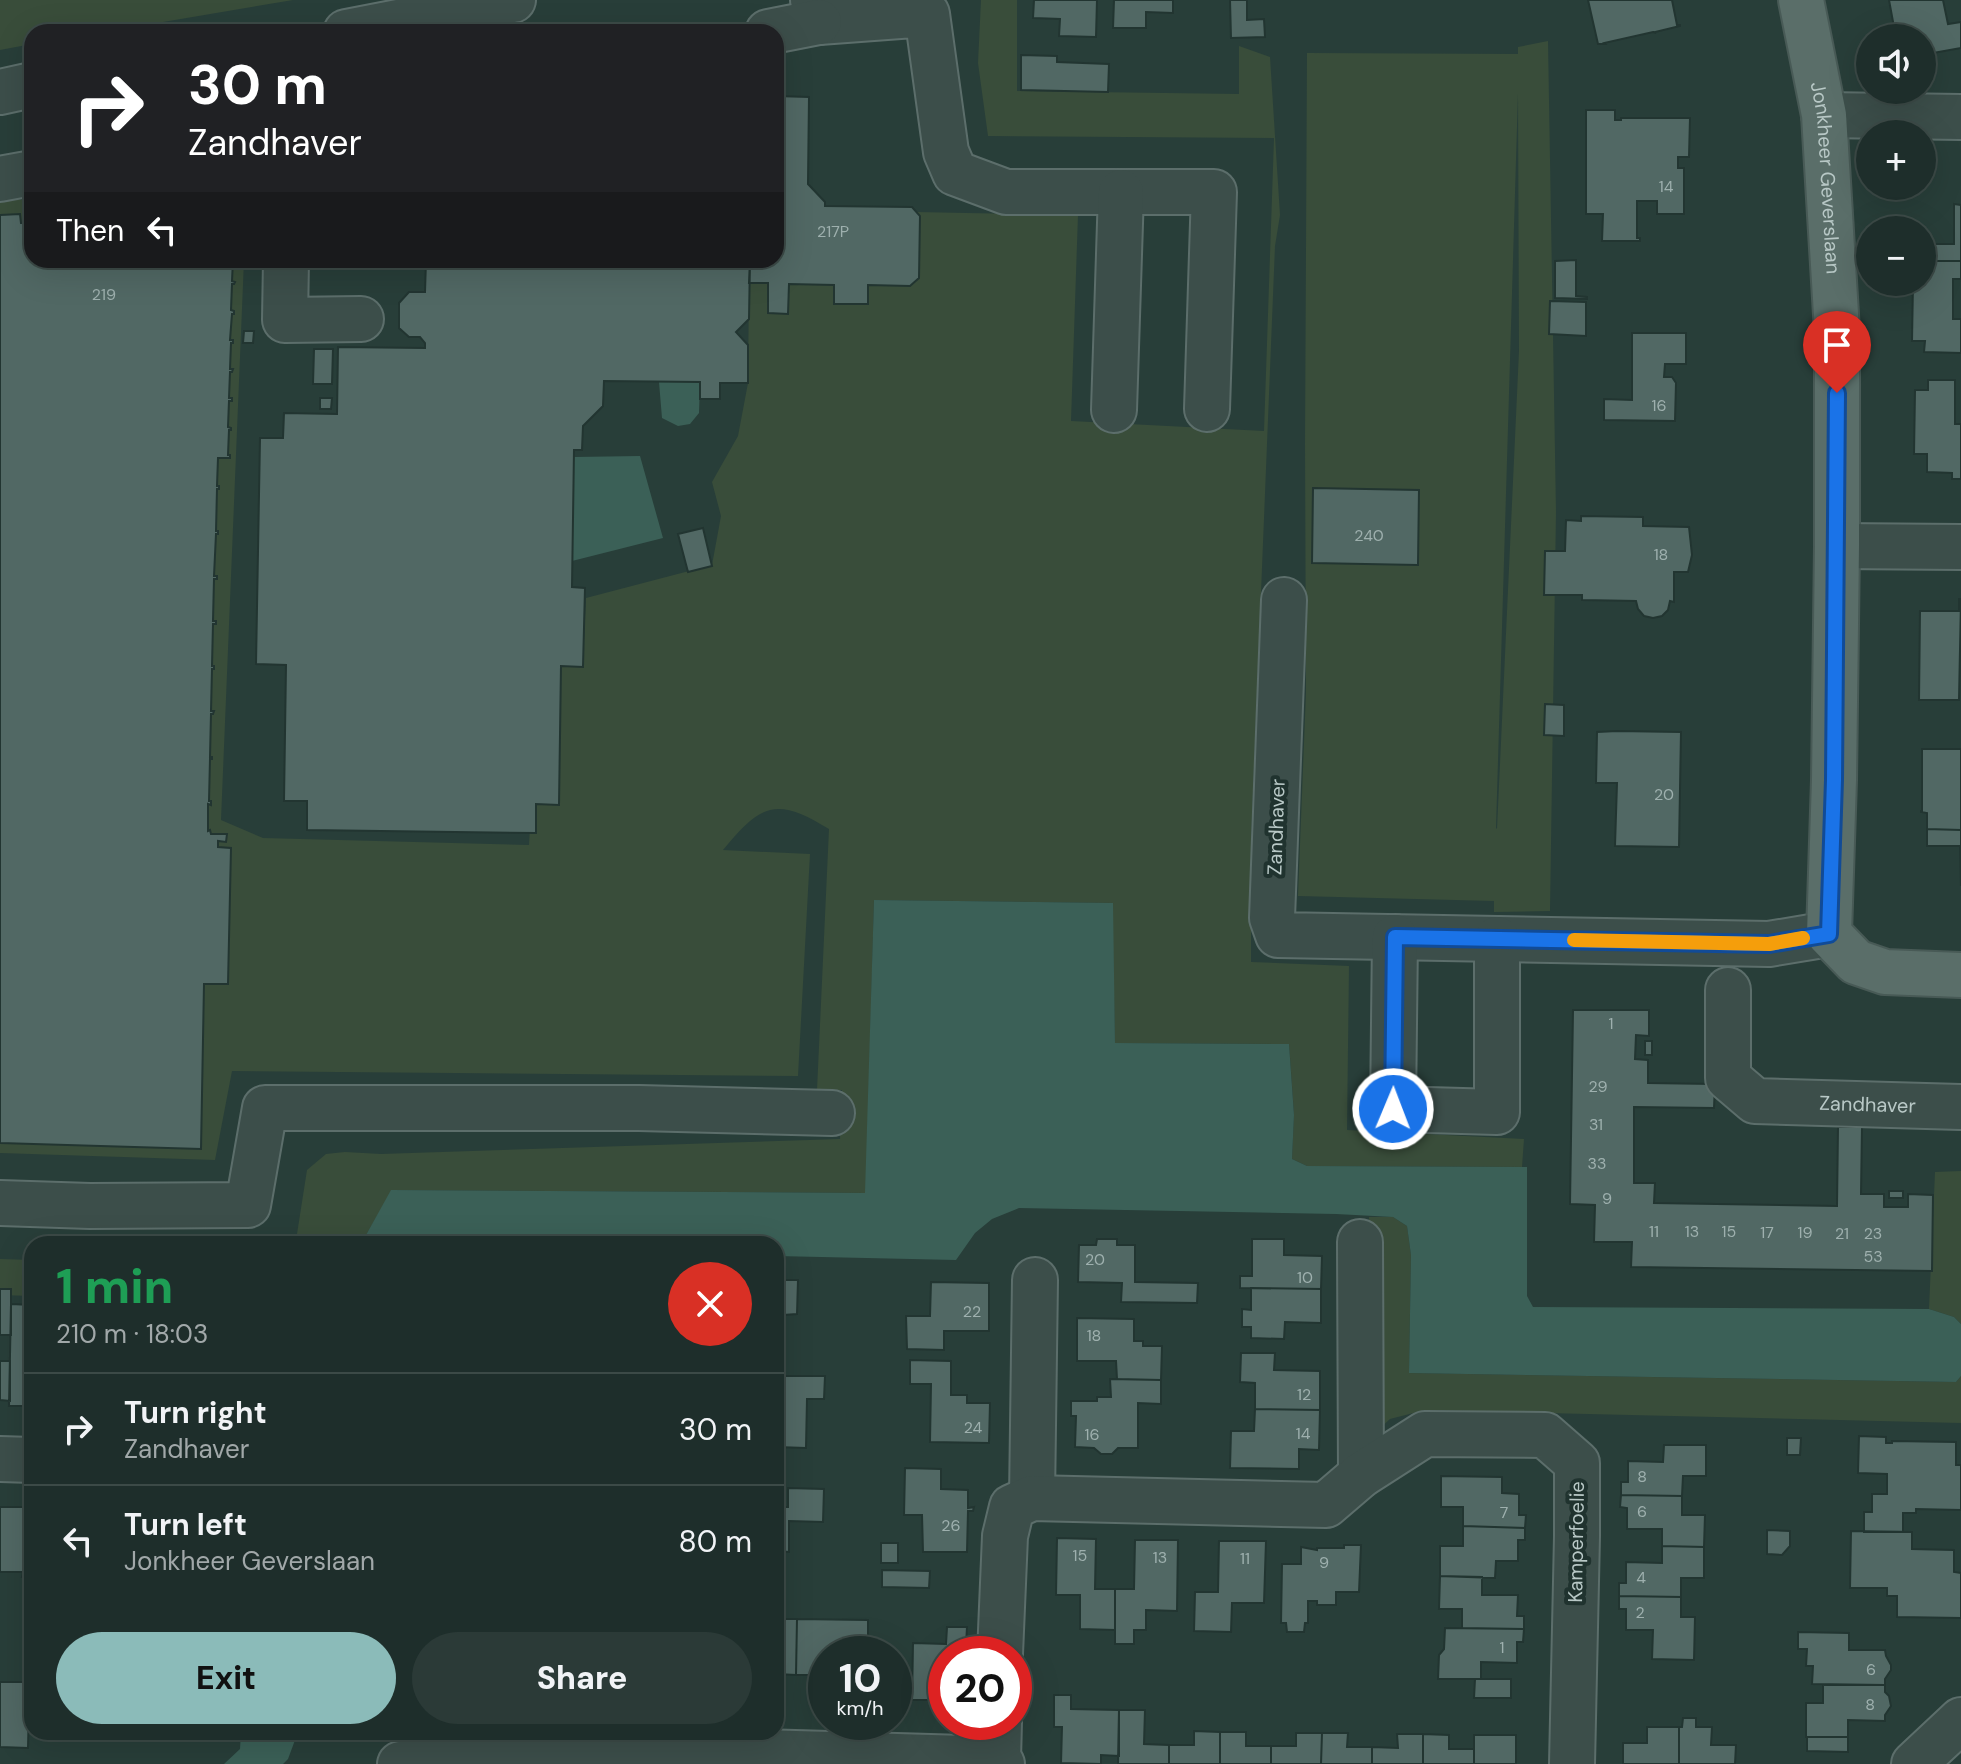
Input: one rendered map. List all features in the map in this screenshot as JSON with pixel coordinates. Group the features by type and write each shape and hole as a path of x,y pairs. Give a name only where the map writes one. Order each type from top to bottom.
{"main road":[{"name":"Jonkheer Geverslaan","path":"1801,0 1824,115 1837,331 1834,780 1829,934"},
{"path":"1829,934 1856,962 1885,972 1961,975"}],"street":[{"path":"388,24 513,0"},
{"path":"784,25 816,11 927,14 946,152 955,173 1006,192 1214,192 1207,409"},
{"path":"0,92 24,87"},
{"path":"1824,115 1961,117"},
{"path":"0,179 24,174"},
{"path":"1114,410 1121,192"},
{"path":"286,268 285,320 361,319"},
{"path":"1837,546 1961,547"},
{"name":"Zandhaver","path":"1284,600 1272,918 1278,935 1769,944 1829,934"},
{"path":"1395,937 1393,1109 1497,1112 1497,939"},
{"name":"Zandhaver","path":"1728,990 1728,1078 1755,1101 1961,1107"},
{"path":"0,1203 248,1205 265,1108 639,1108 832,1113"},
{"path":"1360,1242 1361,1475"},
{"path":"1001,1636 1005,1536 1012,1507 1032,1498 1035,1280"},
{"name":"Kamperfoelie","path":"1032,1498 1326,1505 1361,1475 1425,1434 1545,1435 1577,1463 1572,1764"},
{"path":"0,1459 24,1460"},
{"path":"1914,1764 1961,1720"},
{"path":"400,1764 692,1741 757,1758 1000,1748"}],"shaded area":[{"path":"0,0 293,0 151,24 24,24 24,46 0,50"},
{"path":"981,0 1017,0 1017,91 1239,94 1239,46 1270,57 1280,215 1275,246 1251,840 1260,857 1251,908 1251,962 1349,966 1347,1130 1524,1139 1522,1167 1307,1166 1292,1159 1294,1114 1289,1044 1115,1043 1112,903 874,900 866,1193 392,1190 366,1236 295,1236 307,1170 326,1154 840,1139 842,1090 817,1090 829,829 782,809 759,814 723,850 810,854 798,1076 232,1071 215,1160 0,1153 0,201 24,200 24,268 244,268 221,820 263,838 529,845 557,660 583,660 586,598 712,565 721,516 712,482 738,436 748,383 749,283 910,286 916,212 1078,215 1071,421 1264,431 1274,138 988,136 978,63"},
{"path":"1548,41 1556,512 1550,911 1494,912 1494,901 1298,896 1306,692 1307,53 1518,54 1518,47","holes":["1518,93 1519,351 1497,829"]},
{"path":"659,382 700,382 699,413 690,424 678,426 662,418"},
{"path":"640,456 663,538 572,561 574,457"},
{"path":"874,900 1113,903 1115,1043 1289,1044 1294,1115 1292,1159 1307,1166 1527,1167 1527,1296 1533,1307 1929,1309 1954,1317 1961,1324 1961,1376 1956,1382 1409,1373 1411,1255 1407,1226 1393,1217 1019,1208 992,1219 975,1233 956,1260 784,1256 784,1236 365,1236 391,1190 865,1193"},
{"path":"1961,1171 1961,1324 1954,1317 1929,1309 1935,1172"},
{"path":"1369,1217 1393,1217 1407,1226 1411,1255 1409,1373 1956,1382 1961,1376 1961,1423 1425,1410 1390,1419 1376,1432"},
{"path":"0,1259 24,1260 24,1296 0,1295"},
{"path":"241,1740 295,1740 283,1764 224,1764 240,1749"}],"building":[{"path":"1034,0 1097,0 1096,37 1059,36 1060,19 1033,18"},
{"path":"1114,0 1173,0 1173,13 1146,12 1146,28 1113,28"},
{"path":"1230,0 1247,0 1247,20 1264,19 1265,37 1231,38"},
{"path":"1588,0 1672,0 1677,25 1680,26 1598,44"},
{"path":"1889,0 1943,0 1948,24 1961,22 1961,48 1936,52 1936,24 1893,24"},
{"path":"1021,55 1057,56 1057,62 1109,64 1108,92 1021,90"},
{"path":"784,96 809,97 808,184 825,202 825,206 912,207 920,216 919,278 910,286 868,285 868,304 834,304 834,285 789,284 788,314 768,313 768,283 749,283 750,268 784,268"},
{"path":"1586,110 1615,110 1615,120 1690,118 1689,157 1678,157 1678,168 1684,168 1684,214 1657,214 1657,201 1637,201 1637,238 1640,241 1602,241 1603,214 1586,214"},
{"path":"1954,204 1961,205 1961,261 1936,261 1936,244 1954,244"},
{"path":"20,214 21,223 24,223 24,268 233,268 232,281 235,282 232,284 231,310 234,314 230,340 233,343 230,369 233,369 230,372 229,398 232,401 229,401 228,427 231,428 230,458 218,458 218,534 214,576 217,579 214,579 213,621 216,624 213,624 211,711 214,711 211,714 211,805 208,804 208,831 211,834 227,834 226,842 218,841 218,847 231,848 228,984 204,984 201,1149 0,1143 0,215"},
{"path":"1576,260 1576,296 1587,299 1555,298 1555,261"},
{"path":"1936,261 1961,261 1961,279 1953,279 1953,319 1961,319 1961,353 1924,352 1925,341 1912,341 1913,296 1936,296"},
{"path":"426,268 750,268 749,319 736,332 748,345 748,383 720,383 720,399 700,399 700,382 604,381 603,406 583,426 582,450 574,450 572,587 585,588 583,667 561,666 559,805 536,804 536,833 307,830 307,801 284,801 286,665 256,664 260,438 283,438 284,413 337,414 338,347 425,348 420,337 409,337 399,328 399,303 409,292 425,292"},
{"path":"1550,301 1586,302 1586,336 1549,334"},
{"path":"244,331 254,331 253,343 243,343"},
{"path":"1632,333 1686,333 1686,364 1665,364 1664,377 1672,377 1676,383 1675,421 1604,420 1604,399 1632,400"},
{"path":"314,349 333,349 332,384 313,384"},
{"path":"1928,380 1955,380 1955,424 1961,424 1961,479 1952,479 1952,473 1927,472 1927,454 1914,454 1915,390 1928,390"},
{"path":"320,398 332,398 331,409 320,409"},
{"path":"1313,488 1419,490 1418,565 1312,563"},
{"path":"1581,516 1643,517 1643,526 1689,527 1692,555 1688,572 1674,572 1674,602 1670,601 1668,610 1662,616 1644,616 1636,601 1582,600 1582,595 1544,595 1545,551 1565,551 1566,520 1581,521"},
{"path":"703,528 712,566 688,572 678,534"},
{"path":"1961,599 1959,700 1919,700 1920,611 1959,611"},
{"path":"1545,704 1564,705 1564,736 1544,735"},
{"path":"1597,732 1681,732 1679,847 1615,846 1617,783 1596,783"},
{"path":"1922,749 1961,749 1961,830 1927,829 1927,813 1921,812"},
{"path":"1927,829 1961,830 1961,886 1960,846 1927,846"},
{"path":"1573,1010 1649,1010 1649,1036 1636,1035 1635,1059 1648,1060 1648,1083 1715,1084 1714,1108 1634,1107 1634,1183 1655,1183 1654,1203 1837,1206 1838,1127 1862,1127 1861,1194 1884,1194 1884,1207 1908,1207 1908,1194 1933,1195 1932,1271 1631,1267 1632,1242 1594,1242 1595,1205 1570,1204"},
{"path":"1645,1041 1652,1041 1652,1055 1645,1055"},
{"path":"1889,1191 1903,1191 1903,1198 1889,1198"},
{"path":"1097,1239 1117,1239 1117,1245 1135,1245 1135,1282 1198,1283 1197,1303 1121,1302 1122,1283 1078,1282 1079,1245 1096,1245"},
{"path":"1252,1239 1284,1239 1284,1255 1322,1256 1321,1289 1240,1288 1240,1276 1252,1276"},
{"path":"784,1280 798,1280 797,1314 784,1315"},
{"path":"931,1282 989,1283 989,1331 944,1331 944,1350 907,1349 906,1316 930,1316"},
{"path":"1251,1288 1321,1289 1321,1323 1285,1322 1284,1339 1251,1338 1251,1327 1242,1327 1242,1309 1251,1310"},
{"path":"0,1289 11,1289 11,1335 0,1335"},
{"path":"11,1304 24,1305 24,1406 9,1406"},
{"path":"1077,1318 1134,1319 1134,1341 1143,1341 1143,1346 1162,1346 1161,1380 1117,1379 1116,1361 1077,1361"},
{"path":"1241,1353 1275,1353 1274,1370 1320,1371 1320,1410 1255,1409 1255,1383 1240,1382"},
{"path":"910,1360 951,1361 951,1395 967,1395 967,1403 990,1403 989,1443 930,1442 931,1384 910,1384"},
{"path":"0,1361 10,1361 10,1401 0,1400"},
{"path":"784,1376 825,1376 824,1399 807,1399 806,1448 784,1447"},
{"path":"1110,1379 1161,1380 1161,1404 1138,1403 1138,1448 1118,1448 1112,1454 1101,1454 1094,1448 1075,1447 1076,1416 1071,1416 1071,1401 1097,1401 1097,1397 1111,1397"},
{"path":"1255,1409 1320,1410 1319,1450 1299,1449 1299,1469 1230,1468 1231,1431 1254,1431"},
{"path":"1859,1436 1886,1437 1886,1443 1956,1442 1956,1465 1961,1465 1961,1510 1916,1509 1916,1513 1903,1513 1903,1532 1864,1532 1864,1512 1872,1512 1872,1494 1887,1494 1887,1474 1858,1473"},
{"path":"1787,1438 1801,1438 1800,1455 1787,1455"},
{"path":"1664,1445 1706,1445 1706,1476 1683,1476 1682,1496 1621,1495 1621,1482 1628,1482 1628,1461 1663,1462"},
{"path":"905,1468 941,1469 941,1489 968,1490 968,1508 974,1507 973,1511 968,1511 967,1552 923,1552 922,1515 904,1515"},
{"path":"1441,1476 1502,1477 1502,1493 1519,1494 1519,1515 1526,1515 1525,1528 1463,1526 1463,1507 1441,1507"},
{"path":"788,1488 824,1489 823,1522 789,1521 789,1552 784,1552 784,1507 788,1507"},
{"path":"1621,1495 1682,1496 1682,1515 1705,1515 1704,1547 1662,1546 1662,1529 1627,1529 1627,1508 1620,1507"},
{"path":"0,1507 24,1507 24,1577 23,1572 0,1572"},
{"path":"1463,1526 1525,1528 1525,1540 1518,1540 1518,1561 1496,1561 1495,1578 1440,1576 1440,1546 1463,1546"},
{"path":"1767,1530 1790,1531 1790,1546 1782,1555 1767,1554"},
{"path":"1851,1531 1912,1532 1912,1549 1954,1550 1954,1572 1961,1573 1961,1618 1897,1617 1897,1596 1887,1596 1887,1588 1850,1588"},
{"path":"1057,1538 1096,1539 1095,1589 1115,1589 1115,1630 1080,1629 1080,1595 1056,1595"},
{"path":"1135,1540 1178,1540 1177,1611 1146,1610 1146,1630 1134,1630 1134,1644 1115,1644 1115,1589 1134,1589"},
{"path":"1219,1541 1266,1541 1264,1603 1232,1603 1231,1632 1194,1631 1195,1592 1218,1592"},
{"path":"881,1543 898,1543 898,1563 881,1563"},
{"path":"1344,1545 1361,1545 1359,1592 1336,1592 1336,1605 1317,1605 1317,1601 1308,1601 1308,1623 1305,1623 1304,1632 1287,1632 1286,1623 1281,1623 1282,1564 1301,1564 1301,1547 1317,1550 1344,1548"},
{"path":"1662,1546 1704,1547 1704,1578 1681,1578 1681,1597 1619,1596 1619,1583 1626,1583 1626,1562 1662,1563"},
{"path":"882,1570 930,1571 929,1588 882,1587"},
{"path":"1440,1576 1482,1577 1482,1595 1518,1595 1517,1616 1524,1616 1524,1629 1462,1628 1462,1609 1439,1609"},
{"path":"1619,1596 1681,1597 1681,1617 1695,1617 1694,1660 1652,1659 1653,1630 1626,1630 1626,1609 1619,1609"},
{"path":"784,1619 797,1619 796,1675 784,1674"},
{"path":"797,1619 868,1620 868,1636 808,1636 808,1675 796,1675"},
{"path":"947,1627 967,1627 967,1636 946,1636"},
{"path":"1445,1628 1524,1629 1523,1642 1517,1642 1517,1663 1481,1662 1481,1679 1438,1679"},
{"path":"1798,1632 1849,1633 1849,1650 1885,1650 1891,1670 1885,1685 1812,1684 1813,1666 1806,1666 1807,1649 1798,1649"},
{"path":"913,1643 928,1643 928,1700 912,1700"},
{"path":"1475,1679 1511,1679 1511,1698 1474,1698"},
{"path":"0,1682 24,1682 24,1740 28,1740 28,1748 0,1747"},
{"path":"1823,1685 1885,1685 1891,1706 1885,1721 1848,1720 1848,1737 1806,1737 1806,1703 1823,1703"},
{"path":"1054,1695 1071,1695 1071,1709 1119,1710 1119,1756 1101,1755 1101,1764 1061,1763 1062,1727 1054,1727"},
{"path":"1119,1710 1145,1710 1144,1744 1169,1745 1169,1764 1118,1764"},
{"path":"1683,1718 1696,1718 1696,1727 1712,1727 1711,1745 1736,1745 1735,1764 1679,1764 1679,1727 1682,1727"},
{"path":"1647,1727 1679,1727 1679,1764 1623,1764 1623,1743 1647,1743"},
{"path":"1194,1731 1220,1732 1220,1764 1169,1764 1169,1745 1194,1745"},
{"path":"1220,1732 1246,1732 1246,1746 1271,1746 1271,1764 1220,1764"},
{"path":"1296,1733 1322,1733 1321,1764 1271,1764 1271,1746 1296,1746"},
{"path":"1322,1733 1348,1733 1347,1747 1372,1747 1372,1764 1321,1764"},
{"path":"1397,1734 1423,1734 1423,1764 1372,1764 1372,1747 1398,1748"},
{"path":"1423,1734 1449,1735 1449,1749 1474,1749 1474,1764 1423,1764"},
{"path":"1474,1735 1516,1735 1516,1764 1474,1764"},
{"path":"1807,1737 1848,1737 1848,1752 1807,1751"}],"slow traffic":[{"path":"1574,940 1769,944 1803,938"}],"route":[{"path":"1393,1109 1395,937 1769,944 1829,934 1834,780 1837,393"}]}
